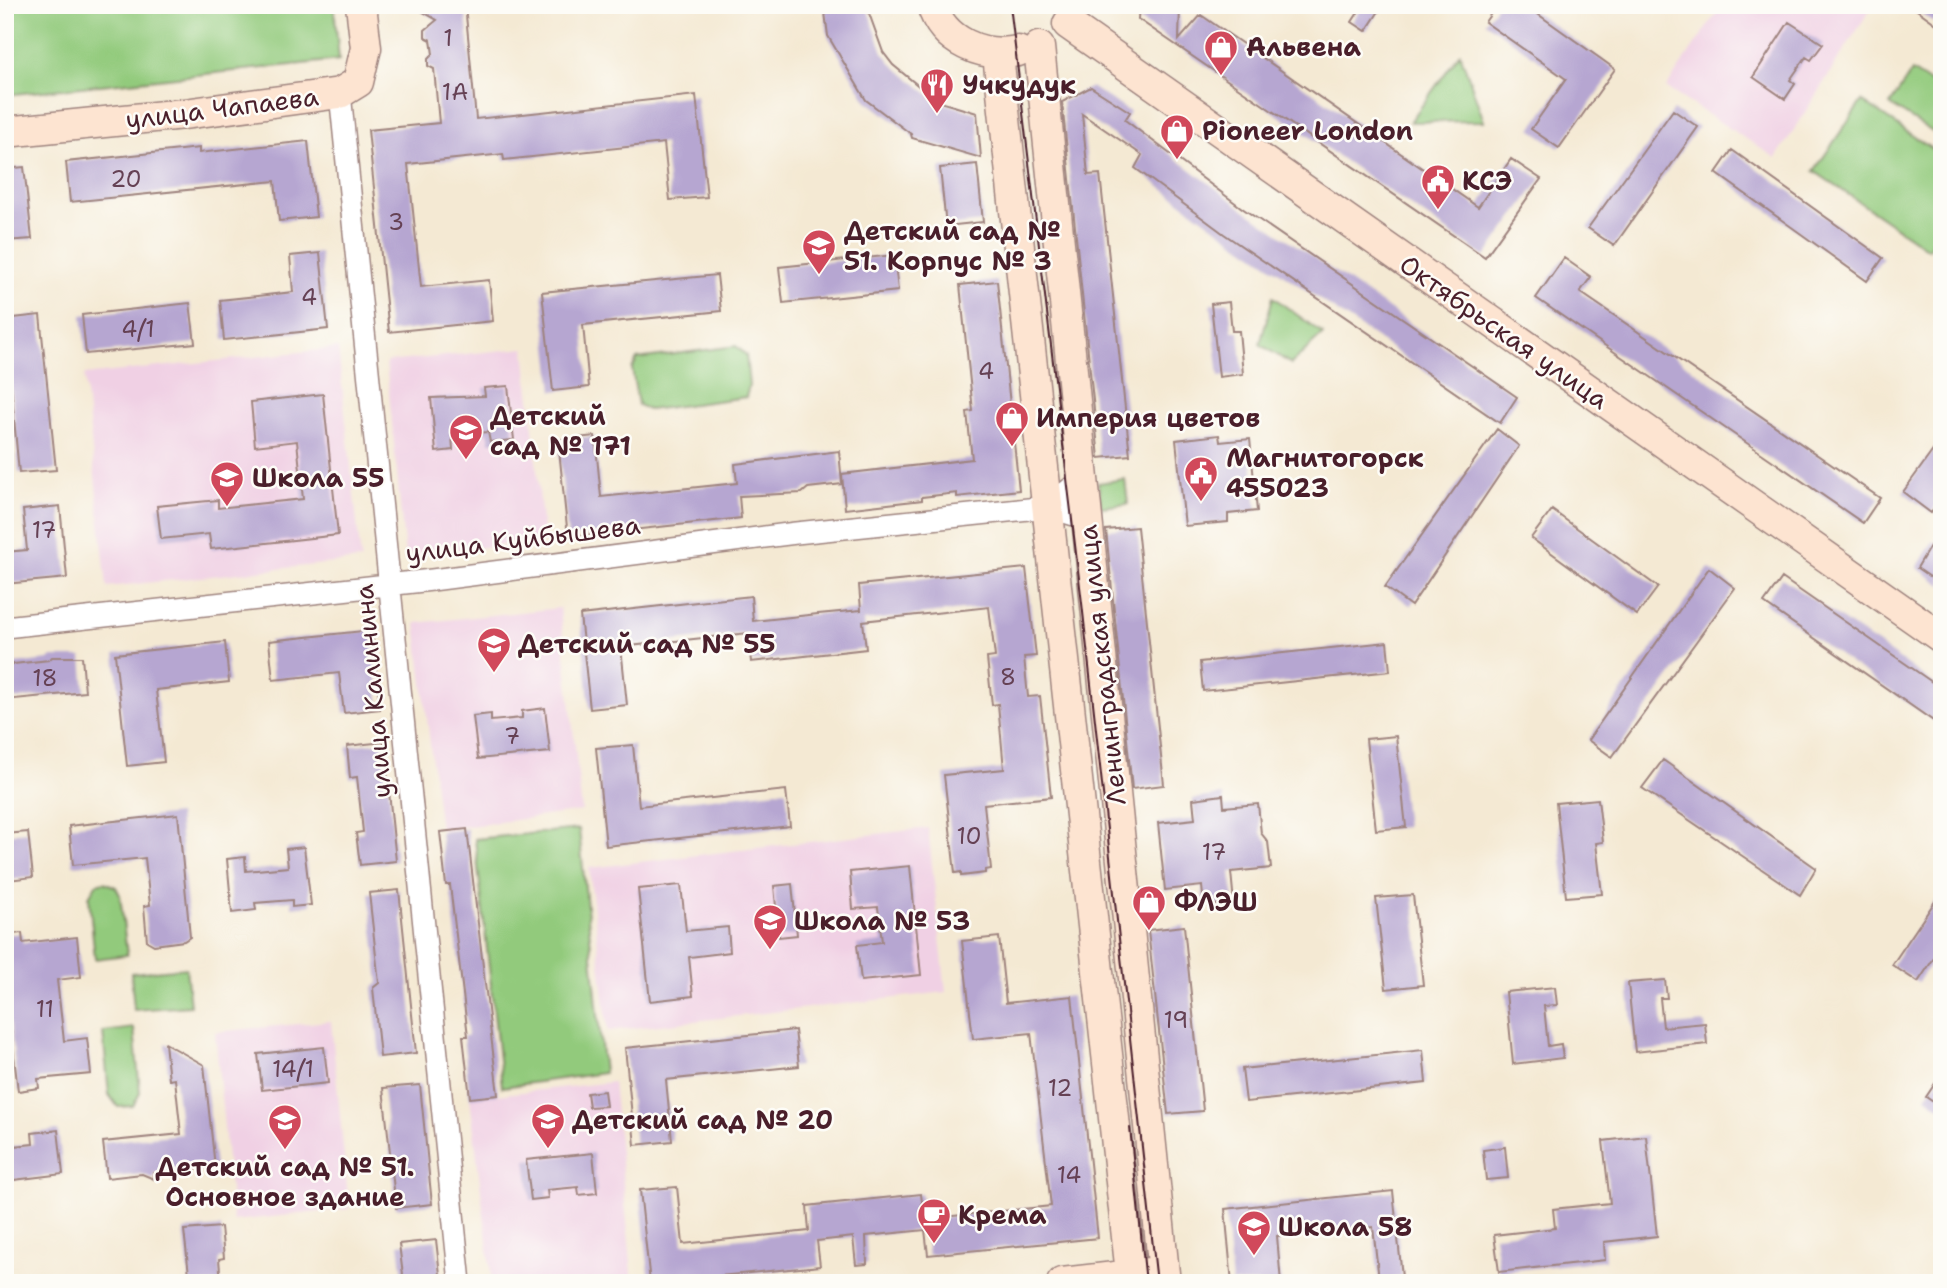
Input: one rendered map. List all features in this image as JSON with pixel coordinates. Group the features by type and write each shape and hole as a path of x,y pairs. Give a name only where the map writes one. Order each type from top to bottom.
{"main road":[{"name":"улица Чапаева","path":"5,132 184,114 340,93 358,82 366,48 361,5"},
{"name":"Октябрьская улица","path":"932,5 936,17 960,43 998,55 1039,47 1072,15 1942,638"},
{"name":"Ленинградская улица","path":"1039,47 1164,1277"},
{"name":"Ленинградская улица","path":"998,55 1132,1279"},
{"path":"1062,1283 1164,1277"}],"street":[{"name":"улица Калинина","path":"340,93 460,1283"},
{"path":"1048,507 1083,478"},
{"name":"улица Куйбышева","path":"5,627 391,584 796,533 1048,507 1087,519"}],"shaded area":[{"path":"1722,5 1873,5 1776,158 1666,88"},
{"name":"Школа 55","path":"338,348 361,560 107,587 84,375"},
{"name":"Детский сад № 171","path":"525,348 544,541 405,555 386,362"},
{"name":"Детский сад № 55","path":"560,608 582,811 440,830 416,623"},
{"name":"Школа № 53","path":"928,828 946,992 608,1031 589,868"},
{"name":"Детский сад № 51. Основное здание","path":"331,1021 349,1209 233,1221 215,1032"},
{"name":"Детский сад № 20","path":"613,1082 633,1283 492,1283 470,1098"}],"green space":[{"path":"5,5 334,5 339,60 5,95"},
{"path":"1460,53 1484,121 1410,122"},
{"path":"1912,71 1942,90 1942,138 1890,105"},
{"path":"1862,101 1942,156 1942,228 1928,249 1814,171"},
{"path":"1273,297 1323,334 1291,364 1260,344"},
{"path":"736,346 746,355 749,386 746,397 649,410 638,405 632,369 637,359"},
{"path":"1125,479 1128,504 1101,507 1098,483"},
{"path":"579,829 604,1073 502,1087 475,839"},
{"path":"104,882 116,887 120,895 127,955 95,959 89,897 96,884"},
{"path":"186,968 190,1006 134,1010 131,973"},
{"path":"134,1028 140,1093 133,1106 118,1107 109,1095 103,1032"}],"building":[{"path":"411,5 465,5 476,119 696,95 707,197 670,200 664,143 504,160 503,154 408,164 421,287 489,280 493,321 389,332 368,130 439,123 434,69 428,66 428,59 433,54 431,40 425,37 425,30 437,20"},
{"path":"824,5 866,5 883,52 893,65 937,101 977,113 981,158 912,138 911,134 866,100 828,36"},
{"path":"1139,5 1180,5 1179,40 1201,15 1478,207 1511,159 1541,179 1485,257 1138,19"},
{"path":"1363,5 1383,5 1366,31 1352,22"},
{"path":"1497,5 1525,5 1615,69 1559,148 1531,129 1566,79 1485,22"},
{"path":"1910,5 1942,5 1942,28"},
{"path":"1789,22 1823,44 1811,60 1806,57 1790,80 1795,84 1785,99 1753,77"},
{"path":"1091,87 1130,112 1125,120 1242,208 1517,397 1500,423 1224,234 1135,168 1142,155 1082,114 1088,175 1100,174 1130,455 1099,458 1062,102"},
{"path":"1673,110 1698,127 1614,246 1588,228"},
{"path":"308,141 316,217 279,221 275,181 70,202 66,162 199,148 199,153"},
{"path":"1732,150 1883,258 1867,281 1716,173"},
{"path":"977,164 983,222 946,226 940,168"},
{"path":"24,167 32,239 5,241 5,169"},
{"path":"320,253 328,329 224,340 220,300 293,292 290,256"},
{"path":"894,255 898,291 783,303 779,267"},
{"path":"1564,258 1591,277 1580,292 1880,498 1863,523 1536,298"},
{"path":"717,275 721,311 583,325 589,387 553,391 542,292"},
{"path":"997,281 1019,490 957,497 957,493 845,509 842,474 972,459 967,412 973,411 960,285"},
{"path":"1229,302 1232,331 1239,331 1243,374 1219,377 1211,304"},
{"path":"190,303 195,343 86,354 82,315"},
{"path":"40,315 56,470 19,473 5,319"},
{"path":"508,386 514,440 490,442 488,432 452,435 453,450 436,452 431,398 485,396 484,388"},
{"path":"323,394 338,535 211,549 209,534 161,539 157,506 218,500 218,508 303,499 297,441 255,446 251,402"},
{"path":"1497,429 1519,446 1411,606 1385,587"},
{"path":"1219,435 1220,442 1250,439 1257,511 1228,514 1228,522 1185,526 1176,440"},
{"path":"595,436 601,497 737,483 735,464 839,451 842,484 808,488 802,493 739,496 741,518 568,537 558,440"},
{"path":"1942,438 1942,498 1931,513 1903,492"},
{"path":"60,506 67,578 5,584 5,552 27,550 23,510"},
{"path":"1552,510 1658,587 1637,615 1531,538"},
{"path":"1137,527 1164,785 1132,789 1106,530"},
{"path":"1933,541 1942,547 1942,585 1917,568"},
{"path":"1026,568 1036,656 1024,657 1028,697 1040,696 1051,797 984,804 991,869 985,870 985,873 961,876 961,872 955,873 944,775 1004,769 998,704 992,705 987,658 995,657 989,607 863,621 866,649 751,662 748,633 621,647 627,705 590,709 580,615 751,596 753,621 861,610 859,585"},
{"path":"1709,568 1735,588 1612,757 1588,740"},
{"path":"1782,578 1942,689 1942,727 1764,603"},
{"path":"372,630 380,709 344,713 339,673 273,680 269,641"},
{"path":"225,642 229,682 156,690 164,762 127,766 115,654"},
{"path":"1387,642 1390,671 1203,691 1200,662"},
{"path":"52,657 82,657 85,692 5,700 5,665 49,660"},
{"path":"545,708 550,752 478,759 473,716 491,714 491,721 522,718 522,711"},
{"path":"1396,736 1406,827 1376,830 1366,739"},
{"path":"384,742 396,861 360,865 356,833 363,832 357,777 350,778 347,746"},
{"path":"633,745 639,806 786,790 790,826 606,846 596,748"},
{"path":"1663,760 1816,868 1800,895 1642,788"},
{"path":"1223,795 1224,807 1258,804 1261,833 1268,842 1271,868 1231,872 1234,903 1204,906 1202,886 1165,890 1158,823 1195,819 1193,799"},
{"path":"1598,799 1603,842 1596,843 1602,894 1566,897 1556,803"},
{"path":"178,814 190,937 184,941 154,945 147,941 144,906 150,905 145,858 73,865 69,826"},
{"path":"467,829 498,1095 470,1098 463,1036 468,1036 450,885 446,885 440,832"},
{"path":"28,832 33,877 9,880 8,870 5,870 5,834"},
{"path":"304,847 311,905 292,907 292,900 255,903 256,910 232,913 227,859 245,857 246,871 288,867 286,849"},
{"path":"910,866 921,975 861,981 857,945 882,942 878,907 853,909 850,872"},
{"path":"792,884 797,935 779,937 774,886"},
{"path":"681,885 686,931 728,927 730,952 689,957 693,996 650,1001 638,889"},
{"path":"399,890 416,1053 380,1057 373,988 379,983 369,893"},
{"path":"1942,891 1942,946 1918,982 1892,965"},
{"path":"1413,895 1423,985 1386,989 1376,898"},
{"path":"1184,926 1203,1111 1168,1114 1148,930"},
{"path":"22,933 23,943 77,937 81,977 57,980 64,1041 87,1038 91,1074 38,1079 39,1088 18,1091 5,978 5,935"},
{"path":"999,937 1006,1003 1072,996 1098,1238 928,1255 925,1230 866,1236 867,1264 856,1265 853,1237 817,1241 820,1266 650,1283 640,1190 677,1187 683,1244 809,1231 807,1206 921,1194 924,1219 1051,1206 1031,1033 973,1039 962,941"},
{"path":"1665,980 1667,998 1660,998 1663,1027 1705,1023 1707,1044 1635,1052 1628,983"},
{"path":"1555,987 1557,1005 1544,1006 1548,1046 1561,1044 1563,1058 1513,1064 1506,992"},
{"path":"795,1030 799,1066 666,1080 672,1141 635,1145 625,1048"},
{"path":"165,1043 204,1065 215,1167 154,1173 154,1179 142,1174 107,1178 103,1142 181,1134 175,1079 169,1080"},
{"path":"324,1047 328,1083 262,1090 258,1054"},
{"path":"1423,1050 1426,1083 1246,1102 1242,1069"},
{"path":"1942,1073 1942,1108 1926,1097"},
{"path":"420,1085 432,1204 396,1208 383,1088"},
{"path":"604,1091 606,1106 589,1107 587,1093"},
{"path":"58,1130 63,1174 5,1181 5,1147 33,1144 32,1133"},
{"path":"1646,1136 1657,1236 1604,1242 1605,1260 1499,1272 1494,1235 1555,1228 1553,1209 1610,1203 1603,1141"},
{"path":"1505,1147 1508,1178 1486,1180 1483,1150"},
{"path":"593,1153 597,1193 579,1195 578,1187 547,1190 548,1198 531,1200 526,1160"},
{"name":"Школа 58","path":"1393,1191 1402,1277 1379,1280 1373,1227 1277,1236 1281,1283 1232,1283 1225,1209"},
{"path":"221,1227 224,1258 219,1259 221,1283 190,1283 184,1230"},
{"path":"436,1240 441,1283 404,1283 399,1244"}],"tram line":[{"path":"1010,5 1082,603 1157,1283"},
{"path":"1130,1128 1146,1283"}],"place":[{"name":"Альвена","path":"1221,77"},
{"name":"Учкудук","path":"937,115"},
{"name":"Pioneer London","path":"1177,161"},
{"name":"КСЭ","path":"1438,211"},
{"name":"Детский сад № 51. Корпус № 3","path":"819,276"},
{"name":"Империя цветов","path":"1012,448"},
{"name":"Детский сад № 171","path":"466,461"},
{"name":"Магнитогорск 455023","path":"1201,503"},
{"name":"Школа 55","path":"227,508"},
{"name":"Детский сад № 55","path":"494,674"},
{"name":"ФЛЭШ","path":"1149,932"},
{"name":"Школа № 53","path":"770,951"},
{"name":"Детский сад № 20","path":"548,1150"},
{"name":"Детский сад № 51. Основное здание","path":"285,1151"},
{"name":"Крема","path":"934,1245"},
{"name":"Школа 58","path":"1254,1257"}]}
